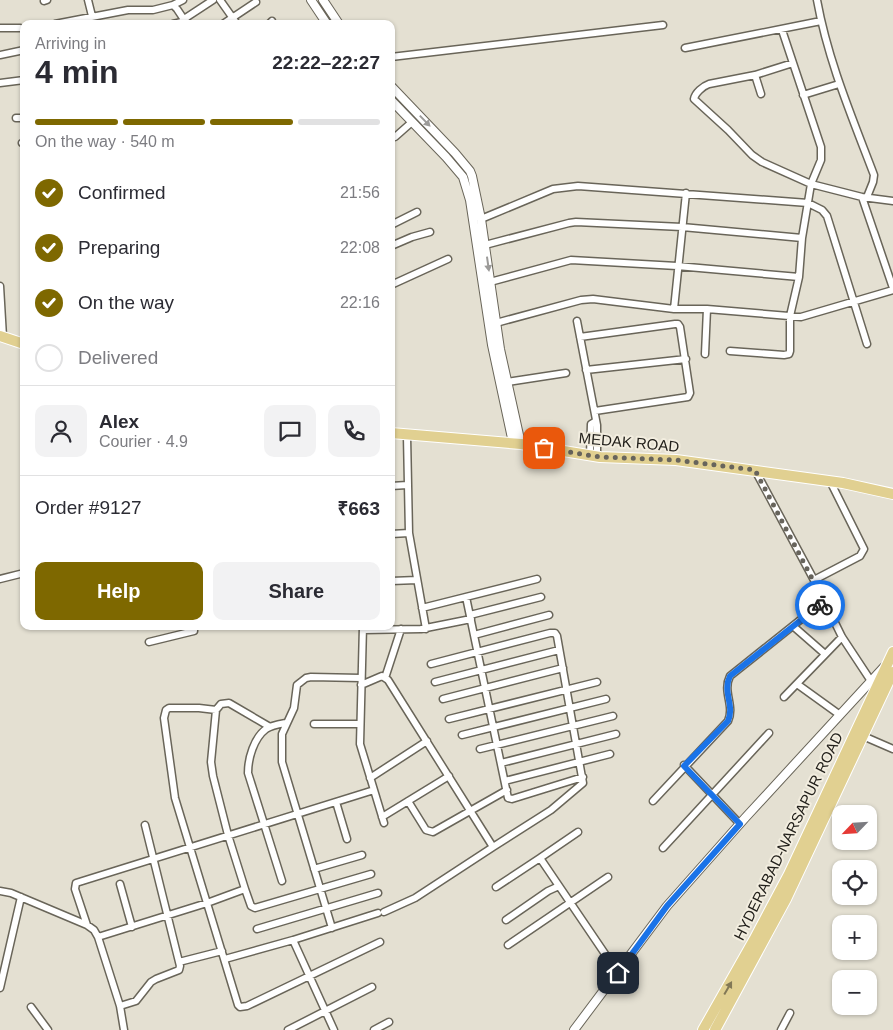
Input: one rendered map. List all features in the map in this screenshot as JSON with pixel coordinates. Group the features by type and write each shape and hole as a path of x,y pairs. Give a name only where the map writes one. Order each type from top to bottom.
{"main road":[{"path":"2,336 20,343"},
{"name":"MEDAK ROAD","path":"395,434 517,444 593,456 676,460 830,481 893,494"},
{"name":"HYDERABAD-NARSAPUR ROAD","path":"715,1030 786,899 863,736 890,670 893,652"},
{"name":"HYDERABAD-NARSAPUR ROAD","path":"704,1030 789,874 890,670"}],"street":[{"path":"88,0 92,16"},
{"path":"74,20 132,10 153,10 173,5 183,0"},
{"path":"187,20 213,0"},
{"path":"220,0 234,20"},
{"path":"311,0 324,20"},
{"path":"323,0 336,20"},
{"path":"496,323 581,300 593,299 674,309 707,309 801,318 853,303 893,288 865,197 873,182 874,175 839,84 817,0"},
{"path":"228,20 256,2"},
{"path":"173,5 185,20"},
{"path":"685,48 821,21"},
{"path":"395,57 664,25"},
{"path":"0,28 20,28"},
{"path":"730,351 787,355 790,351 790,316 799,277 802,238 811,184 821,160 821,148 782,30"},
{"path":"0,55 20,51"},
{"path":"792,64 755,75 709,84 702,87 694,100 724,126 757,159 811,184 865,197 893,201"},
{"path":"755,75 761,94"},
{"path":"0,83 20,80"},
{"path":"803,95 839,84"},
{"path":"395,90 456,152 472,176 481,219 496,323 517,444"},
{"path":"395,104 446,157 466,183 492,345 517,444"},
{"path":"395,137 412,122"},
{"path":"458,172 466,168"},
{"path":"481,219 545,192 561,188 588,186 808,203 822,210 827,216 867,344"},
{"path":"674,309 686,193"},
{"path":"395,223 417,212"},
{"path":"485,245 569,223 682,227 802,238"},
{"path":"395,244 430,232"},
{"path":"395,283 448,259"},
{"path":"490,282 571,260 678,266 799,277"},
{"path":"0,286 2,336"},
{"path":"705,354 707,309"},
{"path":"577,321 597,425 593,456"},
{"path":"580,337 678,324 680,327 690,393 688,398 595,411"},
{"path":"586,370 686,359"},
{"path":"506,382 566,373"},
{"path":"408,436 407,485 409,533 426,629"},
{"path":"755,470 814,580 842,637 871,681"},
{"path":"814,580 860,556 864,549 830,481"},
{"path":"395,486 407,485"},
{"path":"395,534 409,533"},
{"path":"0,579 20,574"},
{"path":"422,608 537,579"},
{"path":"395,581 417,580"},
{"path":"466,597 510,800 583,777"},
{"path":"395,630 426,629 541,597"},
{"path":"653,801 728,721 731,714 726,688 730,676 824,601"},
{"path":"474,635 549,615"},
{"path":"793,626 825,654"},
{"path":"149,642 194,630"},
{"path":"363,630 360,744 383,820 449,776"},
{"path":"385,678 401,630"},
{"path":"225,959 381,913 415,898 551,810 583,783 563,668 556,636 553,632 432,664"},
{"path":"784,696 842,637"},
{"path":"435,682 559,650"},
{"path":"443,699 563,668"},
{"path":"574,1030 667,906 882,669 890,670"},
{"path":"361,685 379,677 385,678 493,847"},
{"path":"332,928 282,762 282,734 294,708 296,686 306,678 361,678"},
{"path":"449,719 597,682"},
{"path":"797,684 840,715"},
{"path":"462,735 606,698"},
{"path":"270,727 228,703 221,704 216,710 211,762 213,776 228,835 251,906 255,908 371,874"},
{"path":"216,710 169,708 164,714 173,791 240,1007 247,1006 380,942"},
{"path":"480,749 613,716"},
{"path":"282,881 248,768 256,741 265,730 286,723"},
{"path":"314,724 360,724"},
{"path":"663,848 769,733"},
{"path":"501,763 616,734"},
{"path":"863,736 893,749"},
{"path":"370,778 427,741"},
{"path":"505,781 610,754"},
{"path":"684,766 740,824"},
{"path":"87,925 75,889 76,883 374,790"},
{"path":"408,802 426,830 433,832 507,790"},
{"path":"336,802 347,839"},
{"path":"120,1006 136,1001 151,982 179,970 179,962 145,825"},
{"path":"496,887 578,832"},
{"path":"314,869 362,855"},
{"path":"540,858 618,973"},
{"path":"508,945 608,877"},
{"path":"120,884 132,926"},
{"path":"506,920 548,891 559,886"},
{"path":"98,937 207,903 245,889"},
{"path":"0,891 21,897 87,925 94,930 98,937 120,1006 124,1030"},
{"path":"257,929 378,893"},
{"path":"0,988 21,897"},
{"path":"292,940 334,1030"},
{"path":"179,962 222,951"},
{"path":"288,1030 372,987"},
{"path":"31,1007 48,1030"},
{"path":"781,1030 790,1013"},
{"path":"374,1030 389,1022"}],"way so far":[{"path":"544,448 600,457 676,460 755,470 814,580 824,601 820,605"}],"route":[{"path":"618,973 667,906 740,824 684,766 728,721 731,714 726,688 730,676 820,605"}]}
